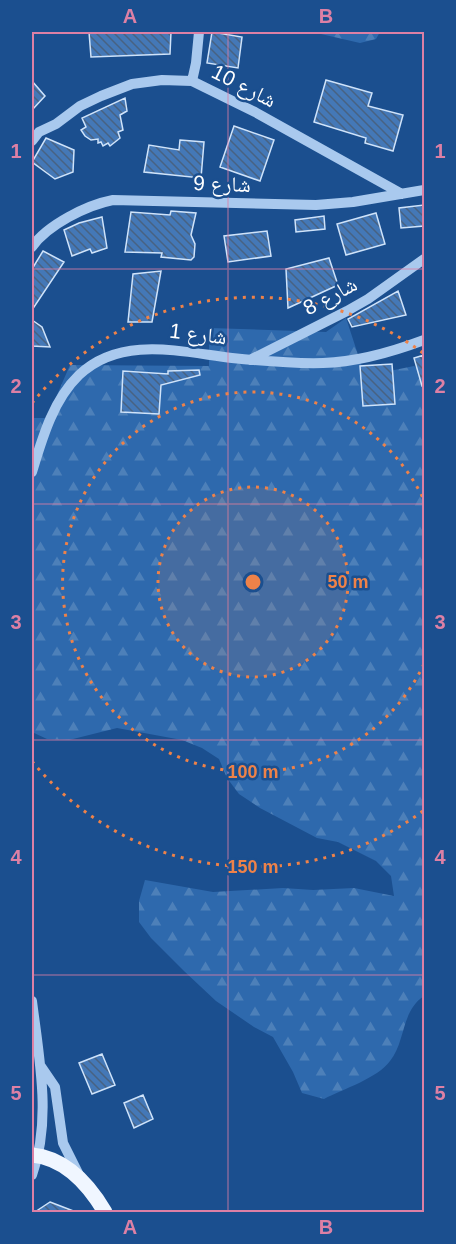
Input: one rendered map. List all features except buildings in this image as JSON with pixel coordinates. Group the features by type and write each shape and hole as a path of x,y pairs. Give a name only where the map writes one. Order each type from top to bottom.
{"main road":[{"path":"35,1155 48,1158 68,1169 96,1197 105,1212"}],"street":[{"path":"192,81 199,32"},
{"name":"شارع 10","path":"32,141 39,132 57,124 80,106 132,84 192,81 255,112 402,194"},
{"name":"شارع 9","path":"32,247 68,216 99,203 113,200 316,205 353,202 424,190"},
{"name":"شارع 8","path":"250,360 368,299 424,259"},
{"name":"شارع 1","path":"32,472 43,436 62,397 80,374 113,355 142,349 164,349 250,360 323,363 352,361 401,349 424,340"},
{"path":"32,1001 44,1108 32,1175"},
{"path":"39,1065 55,1087 63,1143 83,1183"}],"green space":[{"path":"320,32 380,32 376,39 360,43"},
{"path":"346,318 365,376 414,366 424,373 424,996 411,1010 399,1045 390,1061 369,1078 324,1099 302,1093 273,1037 216,1001 151,938 139,922 139,901 145,880 213,892 283,888 313,890 354,888 394,896 391,876 376,861 338,842 317,838 260,808 239,794 227,778 219,759 202,748 182,740 117,728 69,740 47,739 32,732 32,418 47,418 70,365 209,366 209,328 326,332"}]}
